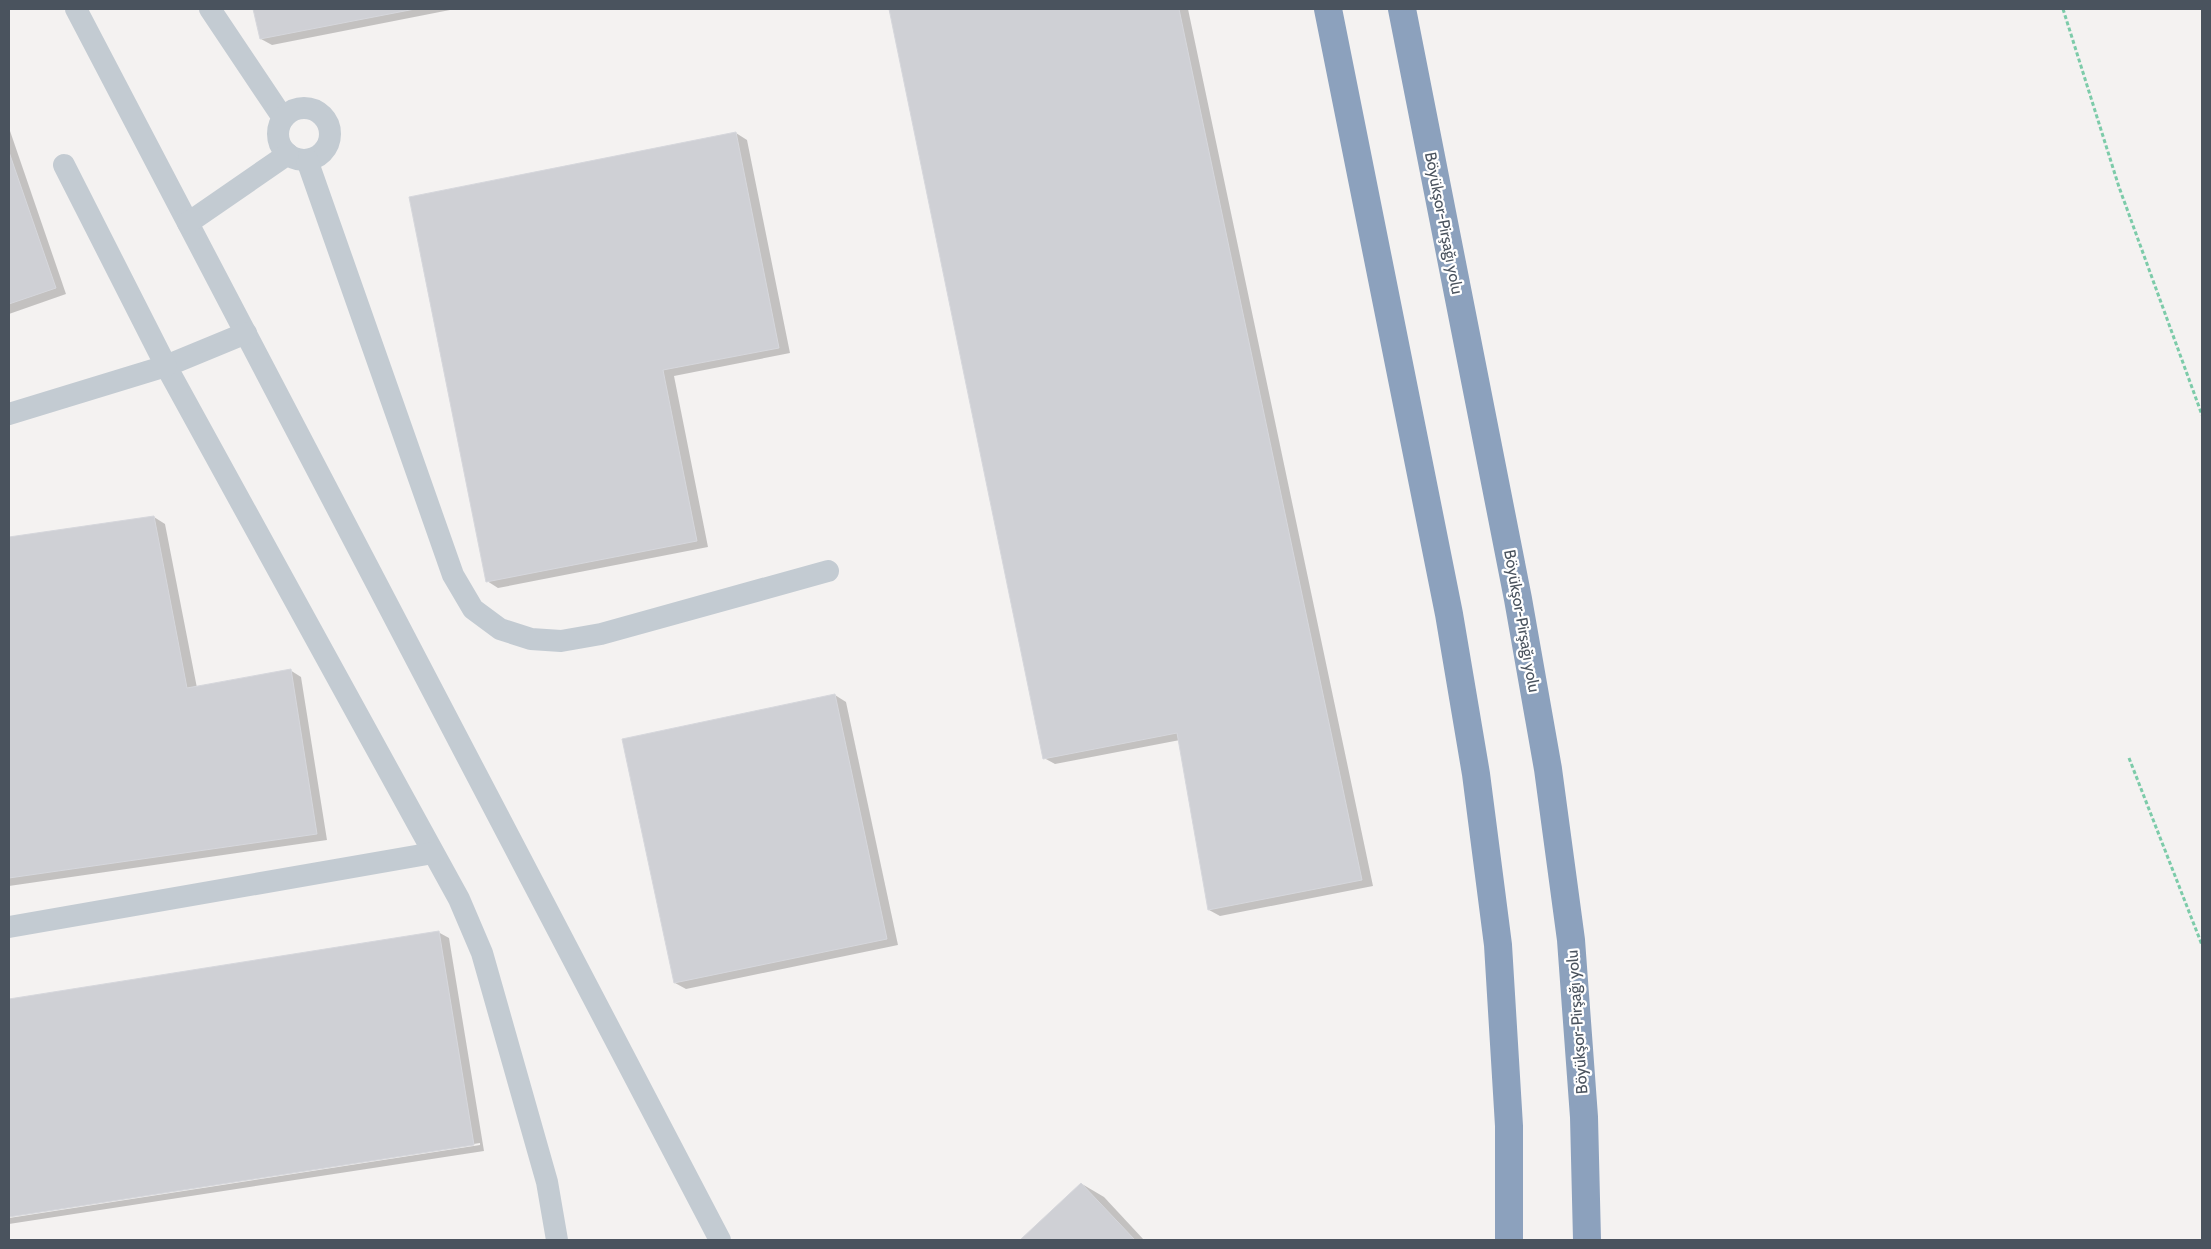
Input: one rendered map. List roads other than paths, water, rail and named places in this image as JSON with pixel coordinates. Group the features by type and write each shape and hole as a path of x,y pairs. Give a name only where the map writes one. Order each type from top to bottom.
{"highway":[{"path":"1328,9 1449,614 1476,774 1498,945 1509,1126 1509,1240"},
{"name":"Böyükşor-Pirşağı yolu","path":"1402,9 1518,599 1548,769 1571,940 1584,1117 1587,1240"}],"lane":[{"path":"76,9 720,1240"},
{"path":"210,9 283,118"},
{"path":"188,223 297,157 317,156 324,150 329,141 330,131 320,113 305,108 291,111 283,118 279,127 278,137 281,147 297,157 453,575 473,608 500,629 531,639 561,641 600,634 828,572"},
{"path":"64,164 166,366 459,899 482,953 547,1182 557,1240"},
{"path":"9,414 166,366 246,333"},
{"path":"9,927 433,853"}]}
